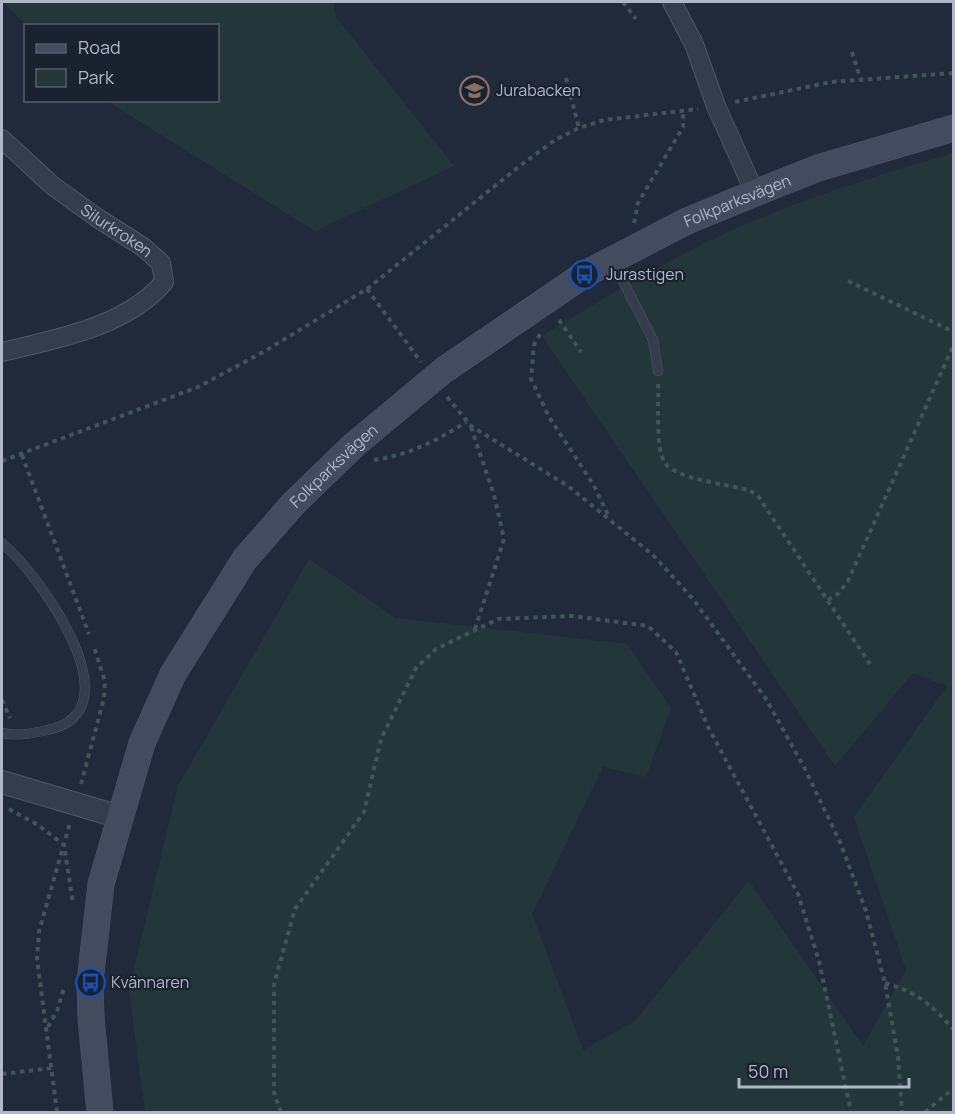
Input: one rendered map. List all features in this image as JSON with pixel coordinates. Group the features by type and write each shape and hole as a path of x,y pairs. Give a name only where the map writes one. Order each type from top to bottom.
{"main road":[{"name":"Folkparksvägen","path":"100,1113 91,1018 93,944 101,884 142,743 173,674 244,559 293,504 354,445 444,370 519,318 611,260 687,221 818,168 954,128"}],"street":[{"path":"672,2 694,44 716,106 755,193"},
{"name":"Silurkroken","path":"2,139 62,192 143,247 161,263 164,282 154,295 132,310 91,327 2,352"},
{"path":"2,782 120,817"}],"lane":[{"path":"611,260 653,340 658,371"},
{"path":"2,543 56,609 70,634 83,672 84,698 74,718 64,727 19,736 2,733"}],"path":[{"path":"624,2 636,19"},
{"path":"852,52 861,81"},
{"path":"2,460 198,387 265,351 367,289 521,165 555,140 579,128 604,120 716,106 831,82 954,73"},
{"path":"566,78 579,128"},
{"path":"633,220 638,203 683,127 683,111"},
{"path":"848,282 954,332"},
{"path":"367,289 423,365"},
{"path":"549,325 558,318 561,310"},
{"path":"558,318 581,352"},
{"path":"541,332 534,345 531,379 549,417 593,484 609,518"},
{"path":"828,600 839,593 848,581 954,344"},
{"path":"658,371 660,448 665,463 676,472 749,490 758,496 870,664"},
{"path":"443,392 471,426 568,486 653,555 693,599 766,699 805,769 840,842 866,911 885,983 898,1057 902,1113"},
{"path":"373,460 417,449 440,439 466,422"},
{"path":"471,426 494,495 504,539 475,630"},
{"path":"280,1113 274,1093 274,984 295,909 364,812 381,739 416,668 436,649 498,619 572,616 648,626 676,652 708,727 798,894 819,961 851,1113"},
{"path":"2,807 38,825 64,845 72,882 72,914"},
{"path":"47,1028 63,996 66,980"},
{"path":"885,983 911,991 929,1003 954,1030"},
{"path":"2,1074 52,1068"},
{"path":"925,1113 954,1089"}],"green space":[{"path":"4,2 334,2 336,17 454,166 315,231 109,102 219,102 219,24 25,24"},
{"path":"953,153 953,1112 145,1112 129,989 178,786 309,559 396,618 627,644 671,708 646,777 603,767 532,914 583,1050 635,1021 749,881 863,1046 906,970 854,817 947,686 913,673 835,766 542,336 654,270 724,234 821,195"}],"place":[{"name":"Jurabacken","path":"475,90"},
{"name":"Jurastigen","path":"585,274"},
{"name":"Kvännaren","path":"90,982"}]}
